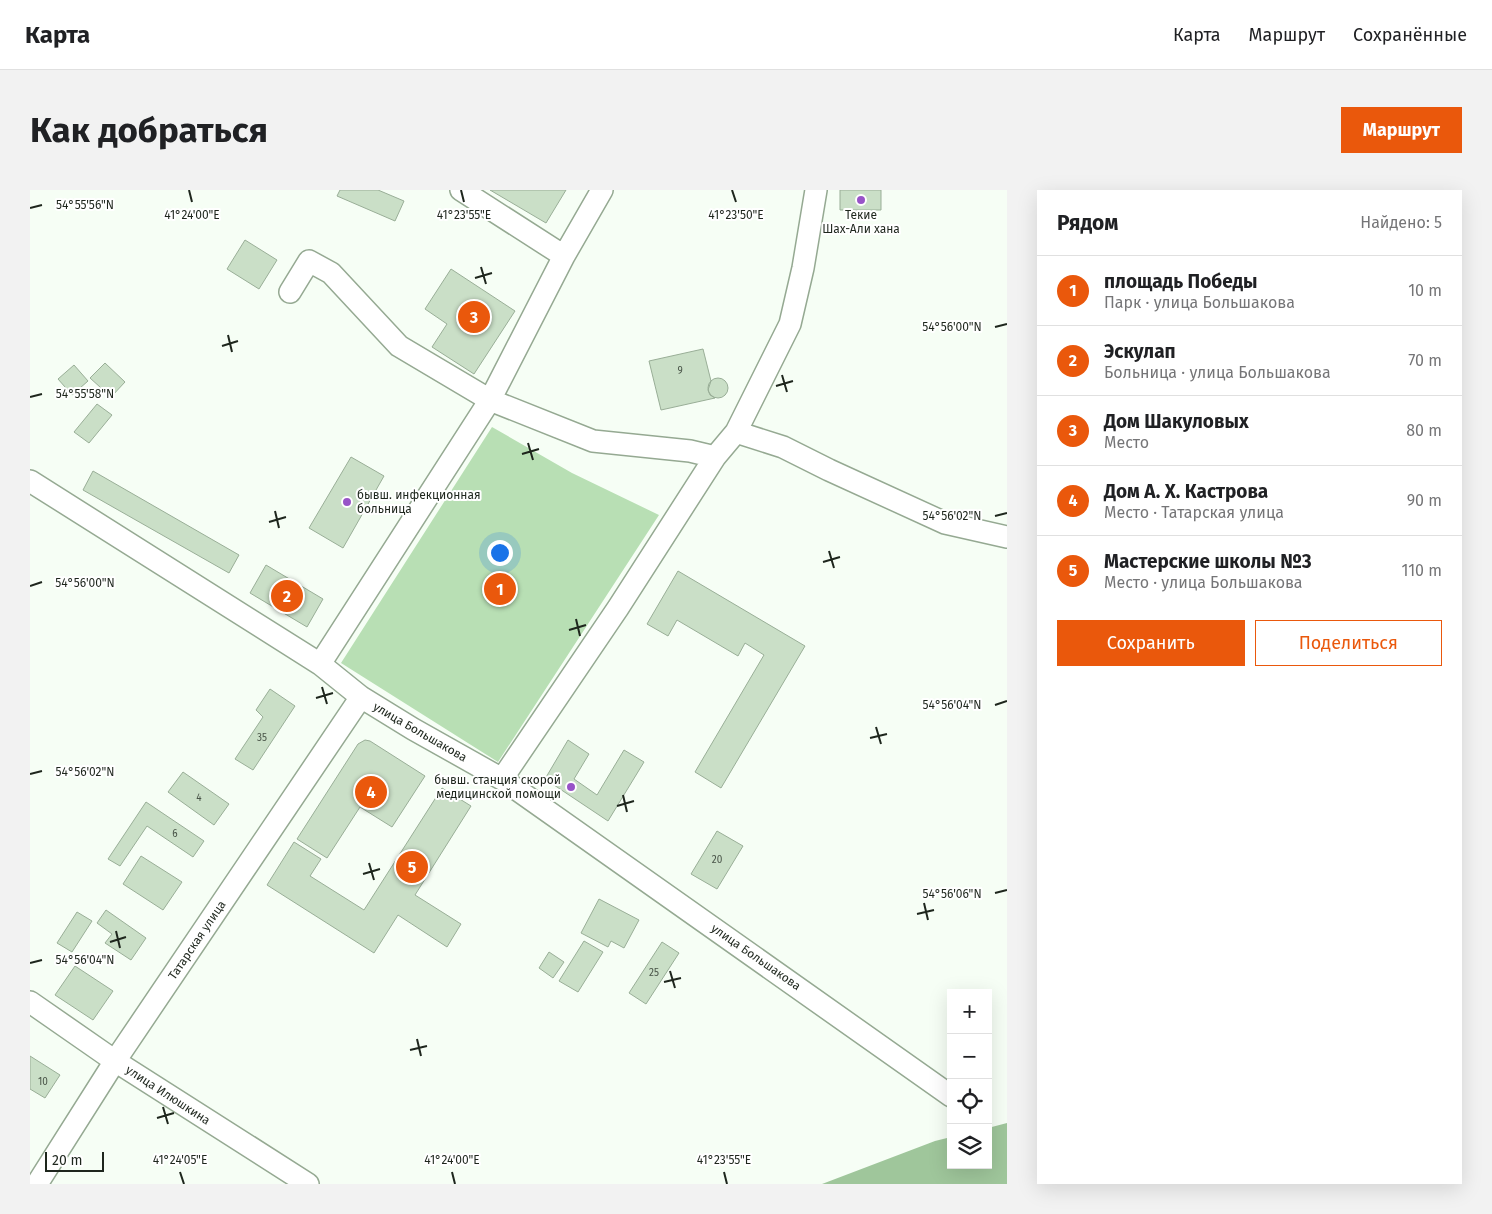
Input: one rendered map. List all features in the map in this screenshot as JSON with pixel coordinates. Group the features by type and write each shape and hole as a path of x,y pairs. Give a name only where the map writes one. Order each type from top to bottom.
{"street":[{"path":"461,190 564,256"},
{"path":"320,664 490,400 564,256 602,190"},
{"path":"502,779 618,608 715,457 736,432 790,324 803,268 816,190"},
{"path":"290,292 309,261 331,273 399,346 490,400 593,441 690,451 715,457"},
{"path":"736,432 783,447 945,523 1007,537"},
{"name":"улица Большакова","path":"33,486 320,664 361,697 413,729 502,779 947,1093"},
{"name":"Татарская улица","path":"36,1184 115,1060 361,697"},
{"name":"улица Илюшкина","path":"30,1002 115,1060 308,1184"}],"green space":[{"path":"492,427 572,473 659,515 498,762 341,663"},
{"path":"1007,1123 1007,1184 822,1184 947,1138 947,1169 992,1169 992,1127"}],"building":[{"path":"340,190 378,190 404,201 395,221 337,196"},
{"path":"490,190 566,190 546,223"},
{"name":"Текие Шах-Али хана","path":"840,190 881,190 881,210 840,210"},
{"path":"245,240 277,260 259,289 227,269"},
{"path":"451,269 515,311 474,374 432,347 447,324 425,309"},
{"path":"703,349 711,381 708,390 710,395 715,398 661,410 649,361"},
{"path":"105,363 125,382 111,397 90,378"},
{"path":"74,365 88,381 72,395 58,379"},
{"path":"718,378 725,381 728,388 725,395 718,398 711,395 708,388 711,381"},
{"path":"97,404 112,415 89,443 74,432"},
{"name":"бывш. инфекционная больница","path":"351,457 384,476 343,548 309,528"},
{"path":"93,471 239,555 229,573 83,490"},
{"path":"266,565 323,599 307,627 250,593"},
{"path":"678,571 805,646 721,788 695,772 764,655 745,643 738,656 677,620 668,636 647,624"},
{"path":"270,689 295,706 253,770 235,759 263,717 256,710"},
{"path":"365,740 370,741 425,776 392,827 360,807 327,858 297,839 358,744"},
{"name":"бывш. станция скорой медицинской помощи","path":"568,740 589,754 574,779 597,795 624,750 644,762 608,821 545,779"},
{"path":"183,772 229,804 214,825 168,792"},
{"path":"442,788 471,806 415,895 461,924 447,947 398,915 374,953 267,885 294,842 321,859 310,876 364,910"},
{"path":"146,802 204,841 193,857 147,826 120,866 108,859"},
{"path":"717,831 743,846 717,889 691,874"},
{"path":"141,856 182,882 163,910 123,884"},
{"path":"599,899 639,920 624,948 611,941 608,947 581,933"},
{"path":"106,910 146,938 131,960 105,943 112,934 97,923"},
{"path":"77,912 92,921 72,952 57,943"},
{"path":"584,941 603,952 578,992 559,981"},
{"path":"662,942 679,953 646,1004 629,993"},
{"path":"549,952 564,962 553,978 539,968"},
{"path":"75,966 113,991 93,1020 55,995"},
{"path":"30,1056 60,1075 45,1098 30,1089"}],"place":[{"name":"Текие Шах-Али хана","path":"861,200"},
{"name":"Дом Шакуловых","path":"474,317"},
{"name":"бывш. инфекционная больница","path":"347,502"},
{"name":"площадь Победы","path":"500,589"},
{"name":"Эскулап","path":"287,596"},
{"name":"бывш. станция скорой медицинской помощи","path":"571,787"},
{"name":"Дом А. Х. Кастрова","path":"371,792"},
{"name":"Мастерские школы №3","path":"412,867"}]}
